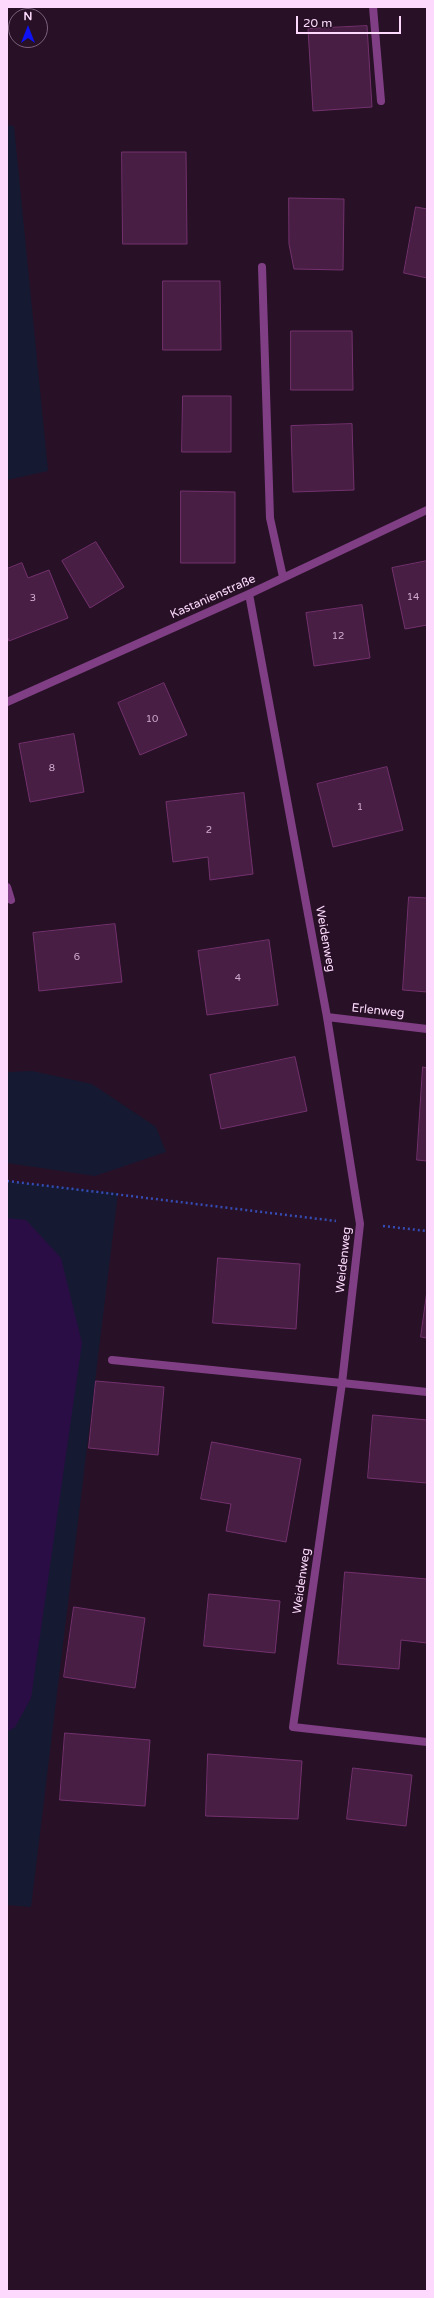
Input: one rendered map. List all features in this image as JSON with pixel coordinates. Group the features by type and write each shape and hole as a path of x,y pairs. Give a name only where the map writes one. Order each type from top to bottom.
{"street":[{"path":"373,7 381,101"},
{"path":"262,267 270,518 283,577"},
{"name":"Kastanienstraße","path":"7,702 250,594 283,577 427,510"},
{"name":"Weidenweg","path":"250,594 327,1017 360,1224 342,1383 293,1727 427,1742"},
{"path":"7,887 11,900"},
{"name":"Erlenweg","path":"327,1017 427,1029"},
{"path":"112,1360 427,1392"}],"path":[{"path":"7,1181 427,1231"}],"shaded area":[{"path":"7,125 14,126 48,471 7,480"},
{"path":"32,1071 92,1084 156,1127 166,1152 95,1176 7,1163 7,1072"},
{"path":"7,1181 118,1193 31,1907 7,1905"},
{"path":"7,1218 26,1220 61,1258 82,1343 31,1698 15,1727 7,1732"}],"building":[{"path":"367,26 372,107 313,111 308,29"},
{"path":"122,152 186,152 187,244 123,244"},
{"path":"289,198 344,199 343,270 294,269 289,244"},
{"path":"416,207 427,209 427,278 404,273"},
{"path":"163,281 220,281 221,350 163,350"},
{"path":"291,331 352,331 353,390 291,390"},
{"path":"183,396 231,396 231,452 182,452"},
{"path":"352,424 354,490 293,492 291,426"},
{"path":"181,491 235,492 235,563 181,563"},
{"path":"96,542 124,587 90,608 62,561"},
{"path":"427,561 427,625 405,629 392,568"},
{"path":"22,563 28,578 49,570 68,618 9,641 7,636 7,569"},
{"path":"362,605 370,658 314,666 306,613"},
{"path":"164,683 187,735 140,755 118,703"},
{"path":"74,734 84,792 30,802 19,744"},
{"path":"387,767 403,830 333,847 317,784"},
{"path":"244,793 253,874 210,880 208,857 173,862 166,802"},
{"path":"409,897 427,898 427,992 403,990"},
{"path":"115,924 122,982 39,991 33,933"},
{"path":"269,940 278,1005 207,1015 198,951"},
{"path":"295,1057 307,1111 221,1129 210,1075"},
{"path":"423,1067 427,1068 427,1161 417,1160"},
{"path":"218,1258 300,1264 296,1329 213,1323"},
{"path":"427,1291 427,1338 421,1337"},
{"path":"96,1381 164,1387 158,1455 89,1448"},
{"path":"373,1415 427,1420 427,1483 368,1478"},
{"path":"212,1442 301,1459 286,1542 226,1531 231,1504 201,1499"},
{"path":"345,1572 427,1579 427,1643 401,1640 399,1669 338,1664"},
{"path":"209,1594 280,1601 275,1653 204,1646"},
{"path":"74,1607 145,1618 135,1688 64,1677"},
{"path":"65,1733 150,1740 145,1806 60,1800"},
{"path":"208,1754 302,1761 298,1819 206,1816"},
{"path":"353,1768 412,1775 406,1826 347,1819"}]}
